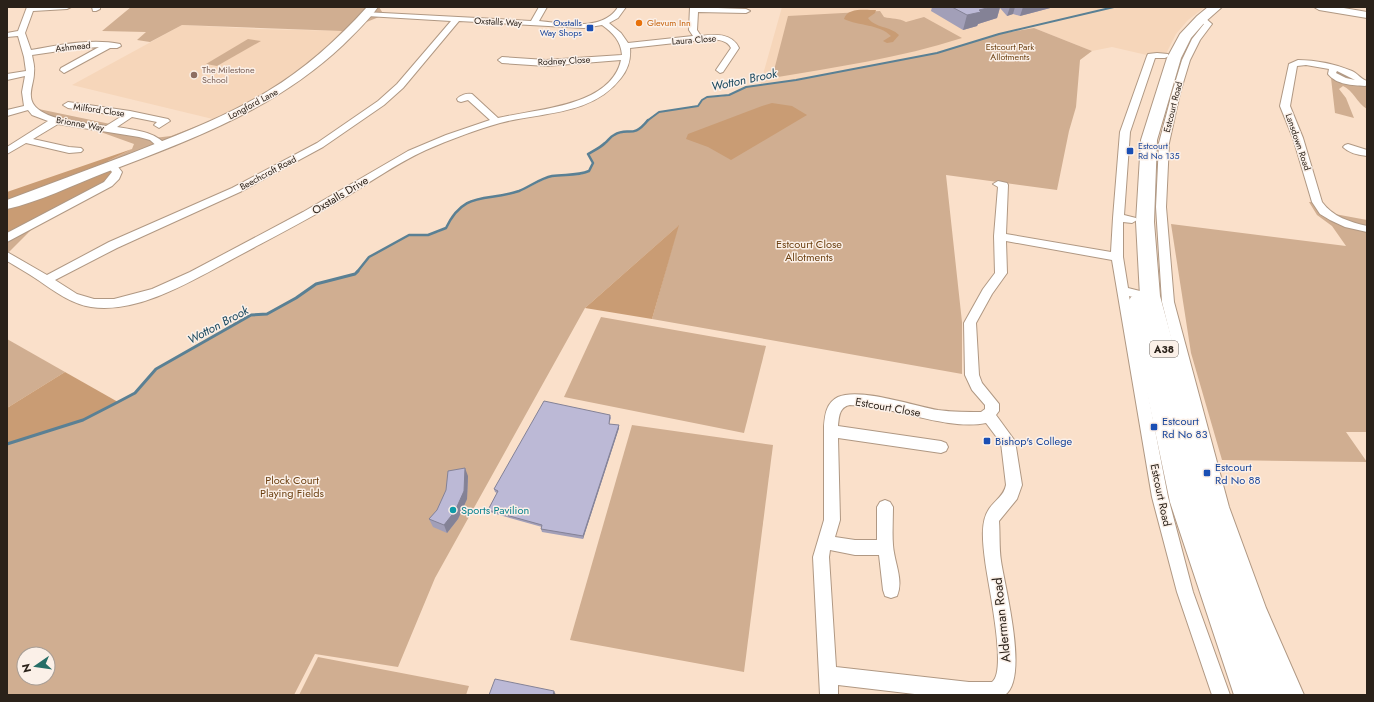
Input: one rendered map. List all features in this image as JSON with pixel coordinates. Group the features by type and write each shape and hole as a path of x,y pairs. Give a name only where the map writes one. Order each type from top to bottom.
{"main road":[{"name":"Estcourt Road","path":"1207,11 1188,20 1176,34 1164,56 1140,137 1132,200 1125,219 1129,292 1182,502 1213,595 1249,695"},
{"name":"Estcourt Road","path":"1207,11 1184,36 1174,58 1149,140 1153,205 1150,296 1205,505 1249,607 1275,695"}],"street":[{"path":"7,113 29,107 25,94 30,73 29,53 21,33 31,8 67,7"},
{"path":"533,24 543,7"},
{"name":"Oxstalls Way","path":"370,11 457,19 584,26 604,23 615,18 620,13 622,7"},
{"path":"1319,7 1367,15"},
{"path":"698,38 693,30 694,8 746,11"},
{"name":"Longford Lane","path":"7,205 162,146 221,121 257,103 282,88 325,55 370,11"},
{"name":"Beechcroft Road","path":"46,280 108,248 236,190 320,145 381,103 424,59 457,19"},
{"path":"604,23 621,36 626,52"},
{"path":"7,35 21,33"},
{"name":"Laura Close","path":"626,52 698,38 723,38 734,45 735,48 721,69 732,69"},
{"name":"Ashmead","path":"29,53 73,45 113,46 61,72"},
{"name":"Oxstalls Drive","path":"7,256 75,298 91,303 112,303 145,297 173,286 311,212 404,156 424,147 496,122 572,106 592,98 605,90 615,81 623,70 626,52"},
{"name":"Rodney Close","path":"498,61 546,63 626,52"},
{"name":"Lansdown Road","path":"1362,83 1354,74 1333,68 1298,62 1293,64 1285,106 1298,138 1317,202 1324,212 1334,218 1367,229"},
{"path":"7,77 30,73"},
{"path":"461,99 469,96 496,122"},
{"name":"Milford Close","path":"68,105 130,114 165,121"},
{"name":"Brionne Way","path":"29,107 38,114 56,120 84,126 136,132 154,138 162,146"},
{"name":"Milford Close","path":"108,129 130,114"},
{"path":"7,151 56,120"},
{"path":"25,140 69,152"},
{"path":"1348,147 1359,152 1367,153"},
{"path":"7,238 108,184 115,178 116,172 111,165"},
{"path":"988,415 992,411 992,404 977,386 972,375 970,323 987,292 1001,272 1000,236 1002,185"},
{"name":"Estcourt Road","path":"1125,219 1117,257 1129,292 1160,497 1185,592 1221,695"},
{"path":"1000,236 1117,257"},
{"name":"Estcourt Close","path":"829,695 821,557 822,548 832,520 831,431 833,411 837,405 843,401 850,400 871,401 937,415 976,419 984,418 988,415"},
{"name":"Alderman Road","path":"828,675 969,691 995,691 1002,686 1006,677 1007,656 1001,601 993,560 991,521 994,514 1012,494 1014,485 1008,441 988,415"},
{"path":"831,431 941,447"},
{"path":"884,507 885,547 889,564 891,590"},
{"path":"825,541 835,545 862,548 885,547"},
{"name":"Estcourt Road","path":"1249,607 1295,695"}],"shaded area":[{"path":"782,7 1205,7 1188,20 1176,34 1165,56 1151,56 1112,47 1092,51 1034,28 999,34 937,53 796,80 760,85"},
{"path":"876,10 875,13 868,18 875,24 891,30 899,35 893,42 887,43 883,41 891,36 881,29 844,19 846,15 853,11"},
{"name":"The Milestone School","path":"182,25 343,31 304,72 221,121 72,85"},
{"path":"772,103 792,106 807,115 731,160 708,147 686,139 688,134"},
{"path":"132,149 108,161 115,177 7,238 7,192"},
{"path":"679,225 652,319 585,308"},
{"path":"65,372 118,402 83,420 7,444 7,408"}],"green space":[{"path":"131,7 379,7 384,15 354,27 304,72 342,31 182,25 150,42 137,40 146,32 102,31"},
{"path":"880,11 884,17 906,22 924,17 962,38 892,57 772,78 788,16"},
{"name":"Plock Court Playing Fields","path":"1034,28 1092,51 1080,60 1076,107 1069,131 1057,190 946,175 962,322 962,374 652,319 678,226 585,308 435,578 398,667 315,654 294,695 7,695 7,444 83,420 118,402 135,393 156,369 251,315 268,314 296,298 316,284 355,274 369,257 409,235 428,235 446,228 452,215 467,202 480,198 510,194 527,188 551,176 579,175 589,172 593,163 588,154 604,144 613,135 620,132 634,132 641,128 648,119 659,112 698,106 702,100 707,97 729,95 746,87 796,80 937,53 999,34"},
{"path":"248,39 261,41 217,66 206,64"},
{"path":"1331,78 1339,81 1367,85 1367,109 1360,103 1350,90 1343,86 1339,89 1346,98 1354,118 1335,113"},
{"path":"257,103 111,165 108,161 132,149 134,144 84,126 56,120 29,107 115,125 109,129 154,138 171,136"},
{"path":"1309,202 1317,202 1324,212 1367,220 1367,432 1346,432 1367,462 1222,460 1191,353 1171,224 1346,246 1332,226 1317,215"},
{"path":"42,219 7,254 7,238"},
{"path":"601,317 766,346 744,433 564,397"},
{"path":"7,339 65,372 7,408"},
{"path":"632,425 773,445 744,672 570,640"},
{"path":"318,657 469,686 466,695 299,695"}],"building":[{"path":"952,7 991,7 979,10 981,12 967,15"},
{"path":"544,401 610,415 609,424 619,425 583,536 541,529 542,525 488,510 498,491 494,489"},
{"path":"465,468 464,491 455,511 444,525 429,519 437,510 446,490 448,471"},
{"path":"495,679 554,691 553,695 489,695"}],"waterway":[{"name":"Wotton Brook","path":"647,121 659,112 698,106 702,100 707,97 729,95 746,87 796,80 937,53 999,34 1114,7"},
{"name":"Wotton Brook","path":"357,272 369,257 409,235 428,235 446,228 453,216 468,202 519,191 548,177 580,174 589,171 593,163 588,154 601,146 614,135 638,130 647,121"},
{"name":"Wotton Brook","path":"7,444 83,420 135,393 156,369 251,315 267,314 296,298 316,284 355,274 357,272"}],"place":[{"name":"Glevum Inn","path":"639,23"},
{"name":"Oxstalls Way Shops","path":"590,28"},
{"name":"The Milestone School","path":"194,75"},
{"name":"Estcourt Rd No 135","path":"1130,151"},
{"name":"Estcourt Rd No 83","path":"1154,427"},
{"name":"Bishop's College","path":"987,441"},
{"name":"Estcourt Rd No 88","path":"1207,473"},
{"name":"Sports Pavilion","path":"453,510"}],"park label":[{"name":"Estcourt Park Allotments","path":"1010,52"},
{"name":"Estcourt Close Allotments","path":"809,250"}]}
